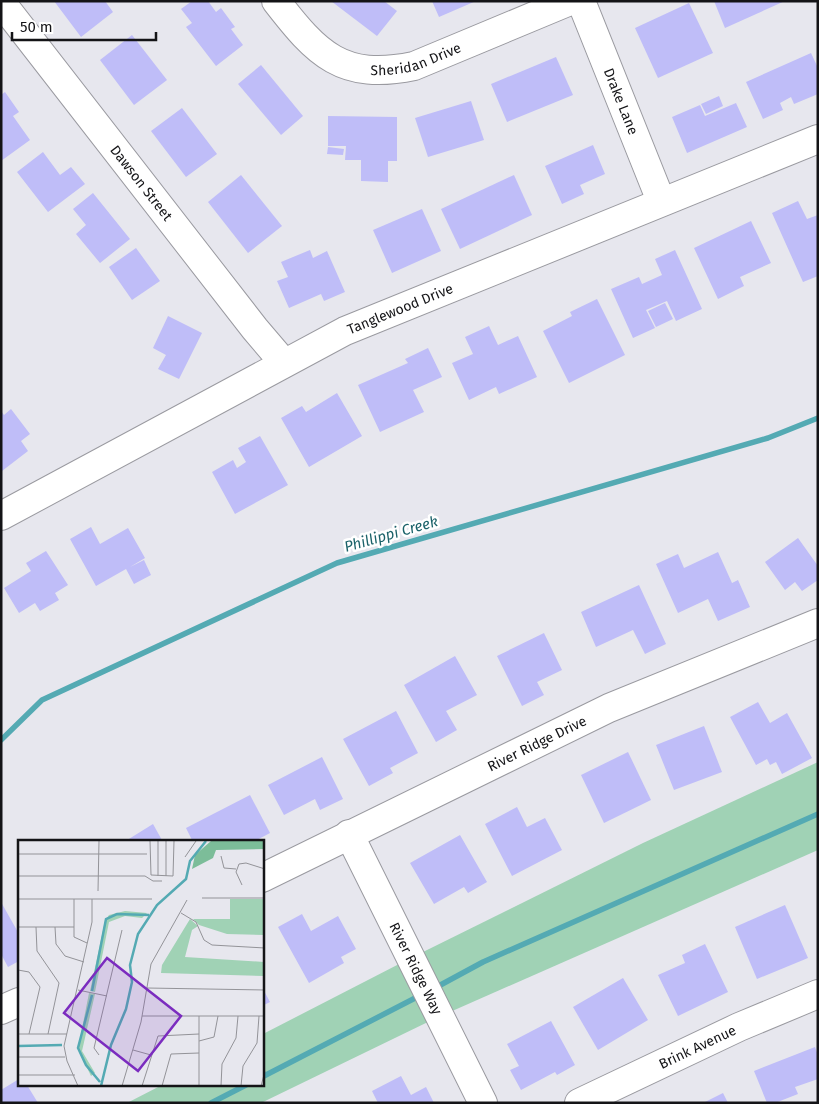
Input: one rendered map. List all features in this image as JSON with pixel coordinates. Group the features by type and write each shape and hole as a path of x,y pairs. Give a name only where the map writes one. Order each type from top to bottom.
{"street":[{"name":"Sheridan Drive","path":"276,1 306,40 327,56 342,63 372,70 394,70 414,66 570,1"},
{"name":"Drake Lane","path":"581,1 661,201"},
{"name":"Dawson Street","path":"1,2 255,329 284,363"},
{"name":"Tanglewood Drive","path":"1,516 345,330 818,139"},
{"name":"River Ridge Drive","path":"264,877 609,708 818,623"},
{"name":"River Ridge Way","path":"349,834 483,1103"},
{"name":"Brink Avenue","path":"579,1103 739,1027 818,994"},
{"path":"1,1010 18,1002"}],"green space":[{"path":"818,762 818,850 450,1012 421,953 643,843"},
{"path":"401,963 430,1021 261,1103 127,1103 160,1086 264,1086 264,1033"}],"building":[{"path":"54,1 105,1 113,12 81,37"},
{"path":"192,1 208,1 216,12 221,8 235,27 231,29 243,45 216,66 186,27 192,23 181,9"},
{"path":"331,1 384,1 397,11 377,36"},
{"path":"432,1 476,1 439,17"},
{"path":"714,1 785,1 725,28"},
{"path":"689,3 713,53 658,78 635,28"},
{"path":"132,35 167,80 134,105 100,60"},
{"path":"811,53 818,68 818,94 794,104 791,97 780,103 783,110 763,119 746,82"},
{"path":"556,57 573,95 507,122 491,84"},
{"path":"261,65 303,116 281,135 238,84"},
{"path":"5,92 19,112 13,116 30,140 1,161 1,95"},
{"path":"719,96 723,106 706,114 701,104"},
{"path":"471,101 484,140 428,157 415,118"},
{"path":"736,103 747,127 687,153 672,117 700,105 705,116"},
{"path":"182,108 217,154 186,177 151,131"},
{"path":"328,116 397,117 397,161 388,161 388,182 361,181 361,160 345,160 346,146 328,146"},
{"path":"593,145 605,174 580,185 584,194 562,204 545,166"},
{"path":"328,147 344,149 343,155 327,154"},
{"path":"43,152 60,175 71,167 85,184 48,212 17,172"},
{"path":"241,175 282,226 248,253 208,202"},
{"path":"514,175 532,215 460,249 441,209"},
{"path":"93,193 130,239 100,263 76,234 86,225 73,209"},
{"path":"798,201 807,219 818,215 818,276 803,282 772,213"},
{"path":"422,209 441,251 392,273 373,230"},
{"path":"751,221 771,263 740,277 744,286 718,299 694,248"},
{"path":"136,248 160,281 132,300 109,267"},
{"path":"310,250 313,258 327,251 345,292 324,301 321,294 289,308 277,281 288,277 281,262"},
{"path":"675,250 702,309 676,321 667,301 646,310 655,328 633,338 611,289 639,277 642,284 662,275 655,259"},
{"path":"597,299 625,355 569,383 543,331 572,316 570,312"},
{"path":"665,303 673,319 656,327 648,311"},
{"path":"168,316 202,333 179,379 158,369 166,355 153,348"},
{"path":"489,326 498,345 518,336 537,377 499,394 496,387 469,400 452,363 473,354 465,337"},
{"path":"428,348 442,377 413,390 424,412 380,432 358,385 408,363 405,359"},
{"path":"337,393 362,436 309,467 281,418 302,406 306,412"},
{"path":"11,409 30,434 21,441 28,451 2,471 1,411 4,415"},
{"path":"260,436 288,485 235,514 212,472 233,460 237,468 246,462 238,448"},
{"path":"91,527 100,544 128,528 145,558 130,567 144,560 151,575 134,584 126,569 96,586 70,539"},
{"path":"798,538 818,566 818,580 802,591 795,582 785,590 765,562"},
{"path":"46,551 68,585 55,593 59,600 40,611 35,603 19,613 4,588 31,571 26,563"},
{"path":"718,552 732,583 738,580 750,607 718,621 708,599 678,613 656,564 678,554 684,568"},
{"path":"639,585 666,644 645,654 633,630 596,647 581,612"},
{"path":"544,633 562,670 537,682 544,695 522,706 497,656"},
{"path":"455,656 477,695 446,711 457,730 436,742 404,685"},
{"path":"758,702 770,723 787,713 812,758 782,774 776,762 770,765 767,759 756,765 730,717"},
{"path":"396,711 418,753 390,768 393,773 369,786 343,739"},
{"path":"704,726 722,772 674,790 656,745"},
{"path":"628,752 651,800 604,823 581,775"},
{"path":"322,757 343,799 320,810 315,799 284,815 268,785"},
{"path":"250,795 270,833 257,840 192,840 186,828"},
{"path":"517,807 527,827 545,818 562,850 512,876 485,824"},
{"path":"153,824 162,840 127,840"},
{"path":"460,835 487,882 468,893 464,887 434,904 410,863"},
{"path":"1,902 18,932 18,962 8,967 1,954"},
{"path":"785,905 808,958 757,979 735,927"},
{"path":"302,914 311,931 338,916 356,949 341,957 344,963 309,983 278,927"},
{"path":"705,944 728,992 678,1016 658,975 685,963 682,955"},
{"path":"623,978 648,1020 598,1050 573,1007"},
{"path":"264,991 270,1002 264,1005"},
{"path":"551,1021 575,1065 557,1075 555,1072 521,1090 510,1070 519,1066 507,1044"},
{"path":"815,1047 818,1055 818,1079 795,1087 798,1094 775,1103 767,1103 754,1071"},
{"path":"401,1076 411,1095 426,1087 434,1103 378,1103 372,1091"},
{"path":"18,1080 18,1086 28,1086 38,1103 1,1103 1,1090"},
{"path":"723,1093 728,1103 703,1103"}],"waterway":[{"name":"Phillippi Creek","path":"1,740 42,700 337,563 768,438 818,418"},
{"path":"433,989 483,962 818,814"},
{"path":"264,1076 421,995"},
{"path":"211,1103 244,1086"}]}
